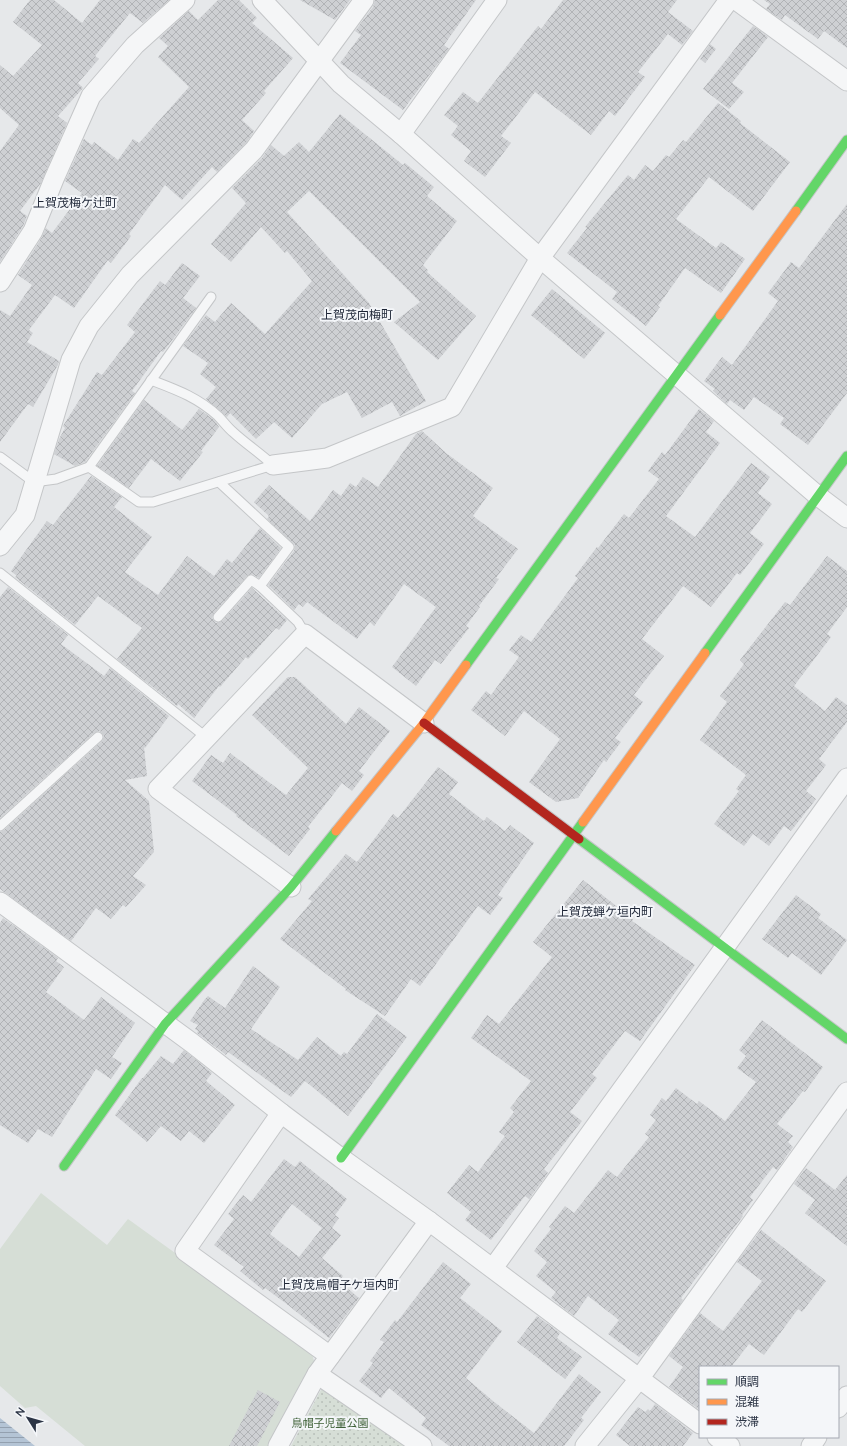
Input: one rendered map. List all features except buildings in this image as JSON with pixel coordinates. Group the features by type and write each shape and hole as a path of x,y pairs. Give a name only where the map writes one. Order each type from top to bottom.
{"street":[{"path":"0,282 34,231 54,179 91,96 135,46 185,0"},
{"path":"262,0 341,84 401,134 540,258 818,496 847,518"},
{"path":"0,546 25,515 71,360 89,326 130,275 254,150 364,0"},
{"path":"401,134 497,0"},
{"path":"273,465 327,458 452,407 540,258 728,0"},
{"path":"736,0 847,81"},
{"path":"64,1166 165,1024 291,887 424,723 847,140"},
{"path":"340,1158 847,456"},
{"path":"291,887 158,789 305,634 847,1039"},
{"path":"493,1268 847,778"},
{"path":"0,902 198,1048 340,1158 493,1268 699,1423"},
{"path":"585,1446 639,1379 847,1092"},
{"path":"281,1113 185,1251 330,1356"},
{"path":"278,1446 317,1374 429,1221"},
{"path":"317,1374 422,1446"},
{"path":"839,1407 847,1396"},
{"path":"718,1438 730,1446"},
{"path":"810,1446 816,1438"}],"lane":[{"path":"0,456 34,482 56,479 89,468 211,296"},
{"path":"151,380 182,391 202,403 218,416 232,432 273,465"},
{"path":"89,468 139,502 153,502 273,465"},
{"path":"219,482 289,547 260,586"},
{"path":"0,573 207,738"},
{"path":"218,617 251,580 260,586 298,622 305,634"},
{"path":"0,826 98,737"}],"green space":[{"path":"41,1193 107,1245 128,1219 311,1351 315,1364 269,1446 85,1446 36,1406 25,1408 0,1386 0,1249"},
{"name":"鳥帽子児童公園","path":"322,1388 406,1446 291,1446"}],"water":[{"path":"0,1418 35,1446 0,1446"}],"traffic: fast":[{"path":"796,211 847,140"},
{"path":"466,665 720,315"},
{"path":"705,653 847,456"},
{"path":"341,1158 583,822"},
{"path":"64,1166 165,1024 291,887 336,831"},
{"path":"579,839 847,1039"}],"traffic: slow":[{"path":"720,315 796,211"},
{"path":"583,822 705,653"},
{"path":"336,831 424,723 466,665"}],"traffic: jam":[{"path":"424,723 579,839"}],"district":[{"name":"上賀茂梅ケ辻町","path":"75,202"},
{"name":"上賀茂向梅町","path":"357,314"},
{"name":"上賀茂蝉ケ垣内町","path":"605,911"},
{"name":"上賀茂烏帽子ケ垣内町","path":"339,1284"}]}
